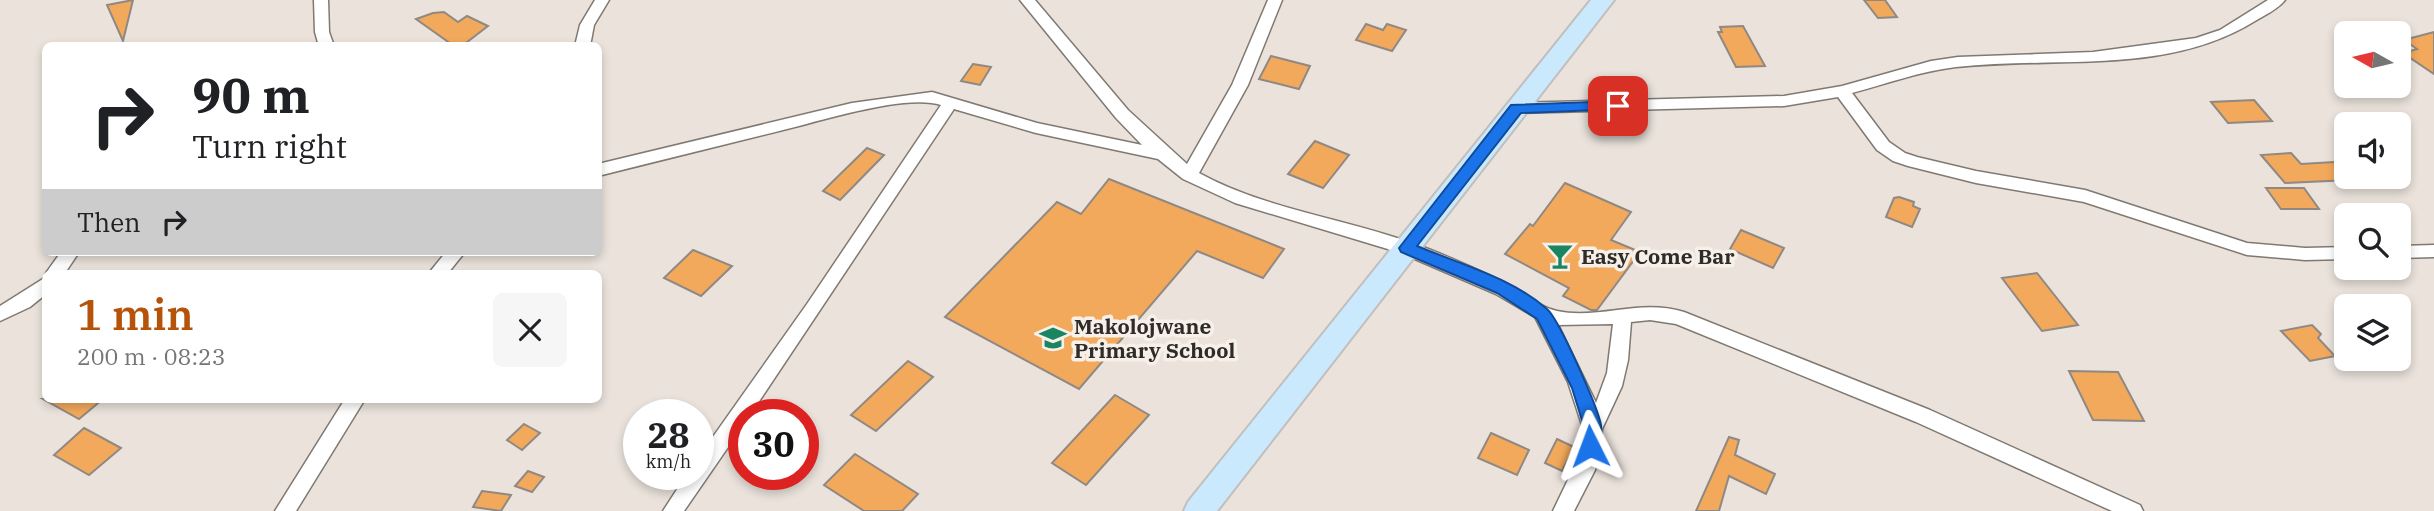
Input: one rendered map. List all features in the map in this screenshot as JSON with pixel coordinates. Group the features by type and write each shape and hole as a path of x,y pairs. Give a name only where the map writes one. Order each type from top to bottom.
{"main road":[{"path":"1199,511 1603,0"}],"street":[{"path":"321,0 322,32 326,42"},
{"path":"583,42 587,24 602,0"},
{"path":"1027,0 1112,102 1160,153 1189,175 1241,199 1407,248 1502,289 1543,315 1587,319 1650,313 1678,317 1923,416 2133,511"},
{"path":"1189,175 1240,85 1275,0"},
{"path":"1517,108 1784,101 1842,91 1931,66 2094,57 2199,42 2225,33 2278,0"},
{"path":"1842,91 1883,146 1899,157 1914,162 1976,177 2085,196 2247,249 2305,254 2334,253"},
{"path":"602,169 852,108 932,97 1036,128 1160,153"},
{"path":"714,451 813,309 950,103"},
{"path":"2411,252 2434,251"},
{"path":"441,270 453,256"},
{"path":"0,314 24,302 42,287"},
{"path":"1563,511 1576,492 1586,464 1593,427 1617,378 1622,352 1622,314"},
{"path":"1543,315 1580,388 1593,427"},
{"path":"285,511 352,403"},
{"path":"673,511 687,490"}],"building":[{"path":"133,0 123,41 107,5"},
{"path":"1864,0 1885,0 1897,17 1878,18"},
{"path":"444,12 458,22 467,16 488,26 467,42 448,42 416,19"},
{"path":"1366,24 1383,30 1387,24 1406,30 1392,51 1356,40"},
{"path":"1743,26 1765,66 1736,67 1718,32 1722,32 1720,27"},
{"path":"2434,32 2434,74 2412,59 2412,50 2417,49 2412,46 2412,38"},
{"path":"1271,56 1310,66 1299,89 1259,79"},
{"path":"973,64 991,67 980,85 961,81"},
{"path":"2254,100 2272,121 2228,123 2211,102"},
{"path":"1315,141 1349,155 1323,188 1288,174"},
{"path":"867,148 884,155 840,200 823,191"},
{"path":"2291,153 2301,164 2334,162 2334,181 2285,183 2261,155"},
{"path":"1109,179 1284,249 1263,278 1197,251 1079,389 945,317 1057,202 1081,214"},
{"path":"1565,183 1631,212 1611,240 1640,252 1597,310 1591,310 1563,296 1569,288 1505,254 1530,224 1533,226"},
{"path":"2266,188 2304,188 2319,209 2281,209"},
{"path":"1894,198 1914,202 1913,206 1920,209 1912,227 1886,217"},
{"path":"1741,230 1784,248 1773,268 1730,249"},
{"path":"693,250 732,266 701,296 664,278"},
{"path":"2037,273 2078,325 2042,331 2002,278"},
{"path":"2312,325 2321,334 2318,338 2334,356 2310,361 2281,331"},
{"path":"908,361 933,377 876,431 851,415"},
{"path":"2069,371 2118,372 2144,421 2093,420"},
{"path":"1115,395 1149,415 1086,485 1052,463"},
{"path":"50,403 98,403 79,419"},
{"path":"524,424 540,433 522,450 507,440"},
{"path":"84,428 121,448 89,475 54,455"},
{"path":"1491,433 1529,450 1517,475 1478,458"},
{"path":"1729,437 1739,440 1735,455 1775,474 1766,494 1729,476 1719,511 1696,511"},
{"path":"1557,439 1574,447 1562,471 1545,463"},
{"path":"855,454 918,494 902,511 864,511 824,485"},
{"path":"528,471 544,477 532,492 515,486"},
{"path":"482,491 511,495 501,511 473,507"}],"place":[{"name":"Easy Come Bar","path":"1560,256"},
{"name":"Makolojwane Primary School","path":"1053,338"}],"route":[{"path":"1590,446 1593,427 1580,388 1543,315 1502,289 1407,248 1517,108 1618,106"}]}
